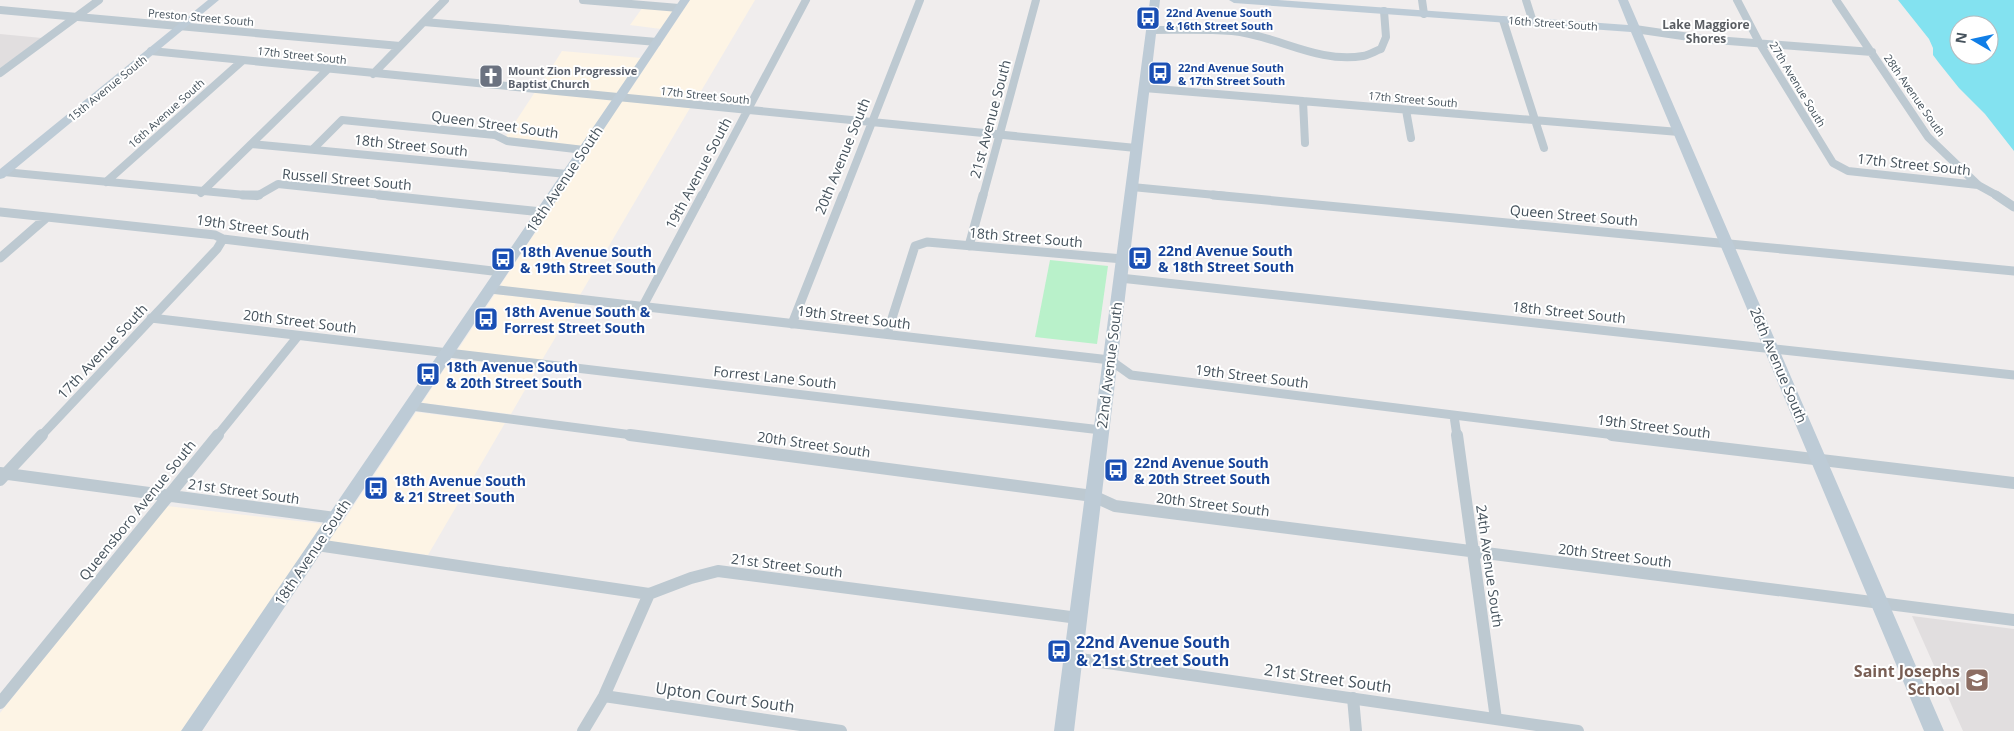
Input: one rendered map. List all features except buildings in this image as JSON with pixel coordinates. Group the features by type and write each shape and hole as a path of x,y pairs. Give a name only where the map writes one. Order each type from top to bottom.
{"street":[{"path":"0,73 100,0"},
{"name":"15th Avenue South","path":"2,174 214,0"},
{"path":"373,74 445,0"},
{"path":"583,0 682,4"},
{"name":"19th Avenue South","path":"643,306 806,0"},
{"name":"20th Avenue South","path":"792,324 920,0"},
{"name":"21st Avenue South","path":"969,246 1036,0"},
{"name":"22nd Avenue South","path":"1064,731 1155,0"},
{"name":"16th Street South","path":"1234,0 1315,3 1384,11 1635,29 1703,39 1872,52"},
{"path":"1422,0 1424,14"},
{"path":"1526,0 1533,22"},
{"name":"26th Avenue South","path":"1623,0 1934,731"},
{"name":"27th Avenue South","path":"1737,0 1760,44 1828,158 1848,171"},
{"name":"28th Avenue South","path":"1836,0 1928,137 1978,185 2014,207"},
{"name":"18th Avenue South","path":"191,731 682,4"},
{"name":"Preston Street South","path":"0,10 400,46"},
{"path":"1151,30 1233,32 1274,40 1310,52 1341,56 1364,56 1381,49 1386,37 1384,11"},
{"path":"1504,20 1544,148"},
{"path":"424,22 657,42"},
{"name":"17th Street South","path":"151,51 1136,148"},
{"name":"16th Avenue South","path":"106,182 242,61"},
{"path":"201,192 328,69"},
{"name":"17th Street South","path":"1144,88 1679,132"},
{"path":"1303,101 1304,143"},
{"path":"1406,110 1411,138"},
{"name":"Queen Street South","path":"313,149 342,120 496,135 507,141 584,150"},
{"name":"18th Street South","path":"252,144 567,174"},
{"name":"17th Street South","path":"1848,171 1978,185"},
{"name":"Russell Street South","path":"2,174 257,196 278,184 542,212"},
{"name":"Queen Street South","path":"1132,186 2014,271"},
{"name":"19th Street South","path":"0,212 215,235 223,239 501,272"},
{"path":"0,258 46,218"},
{"name":"17th Avenue South","path":"2,476 217,249 223,239"},
{"name":"18th Street South","path":"887,334 915,246 927,242 1123,260"},
{"name":"18th Street South","path":"1120,278 2014,375"},
{"name":"19th Street South","path":"490,289 1110,360 1131,375 2014,484"},
{"name":"20th Street South","path":"152,318 446,354"},
{"name":"Queensboro Avenue South","path":"0,703 298,336"},
{"name":"Forrest Lane South","path":"446,354 916,406 1101,430"},
{"name":"20th Street South","path":"411,406 1093,496 1114,506 1473,553 2014,620"},
{"name":"24th Avenue South","path":"1454,416 1496,719"},
{"name":"21st Street South","path":"2,476 335,518"},
{"name":"21st Street South","path":"317,545 649,594 691,578 718,571 1078,618"},
{"path":"583,731 604,696 649,594"},
{"name":"21st Street South","path":"1073,658 1578,731"},
{"name":"Upton Court South","path":"604,696 841,731"},
{"path":"1353,698 1356,731"}],"shaded area":[{"path":"690,0 755,0 694,103 626,96"},
{"path":"643,7 674,10 661,29 630,25"},
{"path":"0,34 42,38 0,68"},
{"path":"562,51 641,58 616,95 539,87"},
{"path":"535,92 613,100 581,146 510,139 506,136"},
{"path":"622,101 690,108 580,295 500,286"},
{"path":"495,294 576,303 542,360 457,351"},
{"path":"451,359 537,369 511,414 422,403"},
{"path":"416,412 505,423 428,555 327,541 337,526 340,526"},
{"path":"167,506 324,524 183,731 0,731 0,713"},
{"name":"Saint Josephs School","path":"1912,616 2014,629 2014,731 1963,731"}],"green space":[{"path":"1050,260 1108,266 1097,344 1035,337"}],"water":[{"path":"1898,0 2014,0 2014,151 1985,114 1959,88 1939,63 1933,55 1933,48 1929,39"}],"place":[{"name":"22nd Avenue South & 16th Street South","path":"1148,18"},
{"name":"22nd Avenue South & 17th Street South","path":"1160,73"},
{"name":"Mount Zion Progressive Baptist Church","path":"491,76"},
{"name":"22nd Avenue South & 18th Street South","path":"1140,258"},
{"name":"18th Avenue South & 19th Street South","path":"503,259"},
{"name":"18th Avenue South & Forrest Street South","path":"486,319"},
{"name":"18th Avenue South & 20th Street South","path":"428,374"},
{"name":"22nd Avenue South & 20th Street South","path":"1116,470"},
{"name":"18th Avenue South & 21 Street South","path":"376,488"},
{"name":"22nd Avenue South & 21st Street South","path":"1059,651"},
{"name":"Saint Josephs School","path":"1977,680"}],"district":[{"name":"Lake Maggiore Shores","path":"1706,31"}]}
